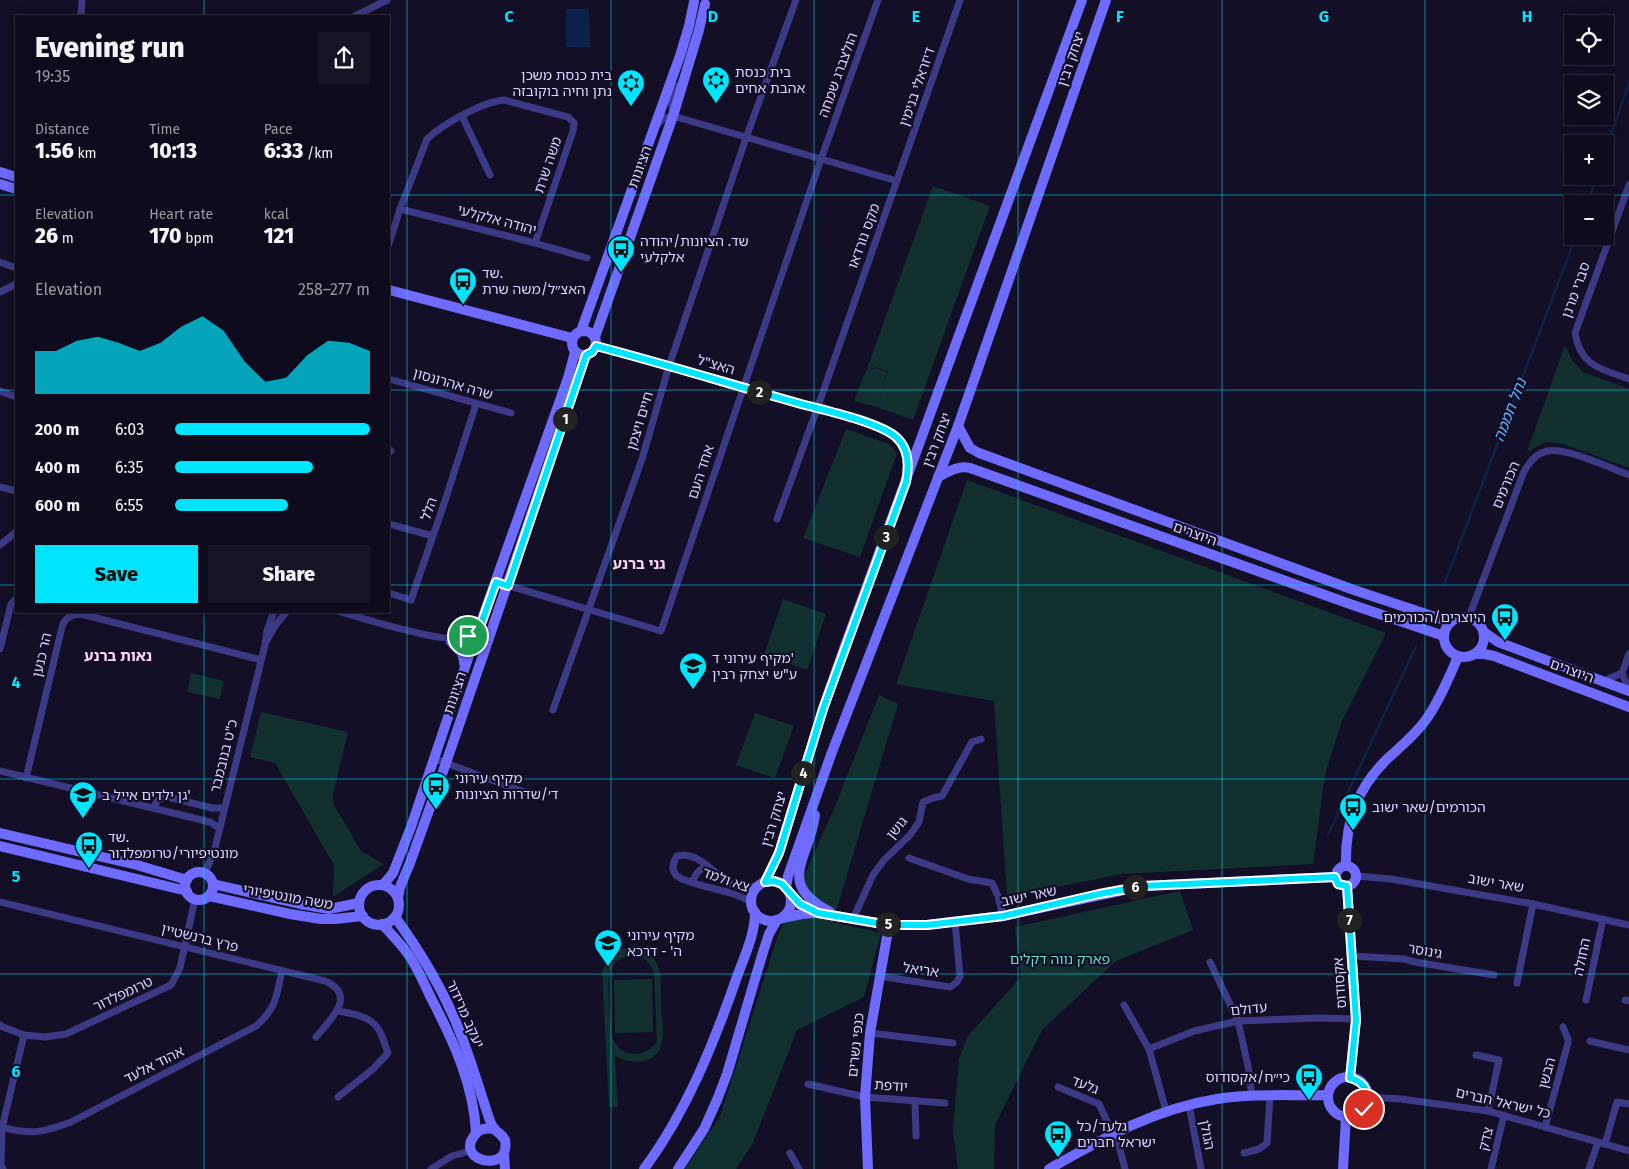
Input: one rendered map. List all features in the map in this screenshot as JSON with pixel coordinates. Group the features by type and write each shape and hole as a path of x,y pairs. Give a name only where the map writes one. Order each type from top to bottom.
{"street":[{"path":"80,15 82,0"},
{"path":"358,15 387,0"},
{"name":"חיים ויצמן","path":"553,710 642,459 669,366 746,138 796,0"},
{"name":"הולצברג שמחה","path":"821,159 878,0"},
{"name":"דיזראלי בנימין","path":"897,181 960,0"},
{"name":"יצחק רבין","path":"761,885 779,853 823,709 1082,0"},
{"name":"יצחק רבין","path":"788,891 788,876 815,800 958,426 1106,0"},
{"path":"692,1 708,2"},
{"name":"הציונות","path":"581,331 680,56 689,26 692,1"},
{"name":"הציונות","path":"595,342 673,116 708,2"},
{"path":"673,116 671,100 680,56"},
{"name":"משה שרת","path":"390,241 400,208 427,139 436,131 462,116 493,101 504,100 568,117 574,123 573,131 535,243"},
{"path":"462,116 490,175"},
{"path":"652,131 664,118 673,116 897,181"},
{"name":"אחד העם","path":"496,582 661,631 821,159"},
{"path":"0,172 15,176"},
{"name":"מקס נורדאו","path":"777,519 897,181"},
{"path":"0,184 15,189"},
{"name":"סברי מרנן","path":"1629,185 1574,333 1582,355 1591,363 1629,379"},
{"name":"יהודה אלקלעי","path":"400,208 587,258"},
{"path":"0,262 15,268"},
{"path":"0,292 15,284"},
{"path":"390,290 572,338"},
{"path":"581,331 589,332 595,342 592,352 586,355 578,354 571,346 574,335 581,331"},
{"name":"האצ\"ל","path":"595,342 669,366 869,424 887,432 898,439 906,454 908,466 906,482"},
{"name":"הציונות","path":"384,885 393,873 411,827 465,667 568,378 575,352"},
{"name":"הציונות","path":"398,898 400,887 508,586 586,355"},
{"name":"שרה אהרונסון","path":"390,380 511,413"},
{"path":"0,391 15,396"},
{"name":"הלל","path":"390,593 411,600 476,404"},
{"name":"היוצרים","path":"958,426 970,448 979,453 1354,590 1450,622"},
{"name":"הכורמים","path":"1469,617 1528,463 1536,456 1547,451 1558,451 1570,453 1629,475"},
{"name":"היוצרים","path":"938,477 964,466 1444,636"},
{"path":"0,487 15,492"},
{"path":"390,524 433,536"},
{"path":"0,545 15,533"},
{"path":"0,649 11,604 15,600"},
{"name":"כ\"ט בנובמבר","path":"205,873 214,852 267,631 273,613"},
{"name":"כ\"ט בנובמבר","path":"265,645 275,626 285,613"},
{"path":"345,613 465,645 482,638 492,628"},
{"name":"הר כנען","path":"26,778 62,627 69,616 81,614 261,660"},
{"path":"1469,617 1478,622 1484,632 1483,646 1476,654 1464,658 1458,657 1449,651 1446,646 1445,631 1450,622 1459,618 1469,617"},
{"path":"438,637 464,638 480,627"},
{"name":"היוצרים","path":"1484,632 1498,642 1629,690"},
{"path":"451,642 462,653 465,667"},
{"name":"היוצרים","path":"1476,654 1494,656 1629,707"},
{"path":"1629,654 1622,673 1629,690"},
{"path":"1346,866 1348,828 1352,810 1360,794 1371,777 1424,722 1439,700 1458,657"},
{"path":"1604,682 1622,673"},
{"name":"גושן","path":"853,920 873,875 884,860 910,835 918,822 923,802 942,796 972,742 981,739"},
{"path":"435,759 535,796"},
{"path":"0,771 210,822 219,828"},
{"path":"153,808 158,800 168,797 212,808 224,808"},
{"path":"815,800 812,829 799,873 800,884 808,898 839,917"},
{"path":"0,833 137,865 187,880"},
{"path":"0,846 187,891 195,899 202,899 209,896 212,892 213,884 210,876 205,873 196,872 189,876 187,891"},
{"name":"צא ולמד","path":"753,908 729,892 683,879 676,874 673,866 675,859 681,855 699,860 735,885 744,888 761,885"},
{"name":"גושן","path":"908,858 968,879 992,883 998,896 1003,916"},
{"name":"צא ולמד","path":"692,882 697,873 706,865"},
{"path":"1346,866 1352,868 1356,876 1354,882 1347,886 1338,884 1335,874 1339,868 1346,866"},
{"name":"שאר ישוב","path":"1356,876 1391,879 1533,904 1629,925"},
{"name":"שאר ישוב","path":"779,919 818,913 889,925 927,925 1003,916 1143,886 1335,877"},
{"path":"644,1169 660,1148 681,1112 720,1028 752,932 752,895 761,885 774,881 788,891 791,905 786,915 779,919 767,920 753,908"},
{"name":"משה מונטיפיורי","path":"213,884 329,909 359,903"},
{"path":"384,885 395,892 398,898 398,911 392,920 382,924 371,923 363,916 359,903 361,896 370,887 384,885"},
{"name":"אקסודוס","path":"1347,886 1356,1020 1350,1078"},
{"name":"שאר ישוב","path":"788,891 800,904 818,913"},
{"name":"משה מונטיפיורי","path":"209,896 321,919 363,916"},
{"name":"טרומפלדור","path":"0,1025 24,1035 45,1037 66,1034 171,985 180,968 195,899"},
{"name":"פרץ ברנשטיין","path":"0,902 325,981 334,985 340,993 341,1002 337,1011"},
{"path":"1517,983 1533,904"},
{"name":"יעקב מרידור","path":"395,917 430,971 458,1025 489,1118 495,1129"},
{"name":"החולה","path":"1586,1000 1604,918"},
{"path":"678,1169 704,1129 717,1100 727,1074 769,934 779,919"},
{"name":"אריאל","path":"879,976 950,987 957,982 960,976 955,922"},
{"name":"יעקב מרידור","path":"382,924 408,954 452,1041 463,1067 475,1115 476,1132"},
{"name":"כנפי נשרים","path":"868,1169 865,1097 870,1033 889,925"},
{"name":"גינוסר","path":"1352,956 1404,959 1494,975"},
{"path":"1210,962 1238,1021 1248,1066 1252,1096"},
{"name":"אהוד אלעד","path":"1,1128 26,1132 48,1131 71,1122 256,1026 268,1016 275,1002 282,971"},
{"path":"1124,1006 1148,1048 1166,1111"},
{"path":"316,1037 337,1011 353,1013 379,1029 388,1053 373,1069 338,1097"},
{"name":"עדולם","path":"1148,1048 1194,1032 1238,1021 1308,1018 1356,1020"},
{"name":"הבשן","path":"1545,1127 1568,1043 1563,1027"},
{"path":"870,1033 953,1043"},
{"path":"3,1169 1,1165 1,1128 24,1035"},
{"path":"1590,1041 1629,1050"},
{"path":"1476,1055 1499,1060 1488,1111"},
{"path":"1350,1078 1361,1082 1367,1091 1368,1097 1364,1109 1359,1114 1346,1117 1333,1110 1328,1101 1328,1095 1330,1089 1338,1080 1350,1078"},
{"name":"יודפת","path":"808,1084 865,1097 945,1102"},
{"name":"גלעד","path":"1058,1087 1100,1104 1112,1134 1118,1142 1125,1169"},
{"path":"1049,1169 1112,1134 1166,1111 1219,1099 1252,1096 1328,1095"},
{"path":"1244,1153 1259,1149 1267,1143 1270,1096"},
{"name":"כל ישראל חברים","path":"1368,1097 1419,1101 1488,1111 1629,1151"},
{"name":"יודפת","path":"915,1101 916,1136"},
{"path":"1606,1144 1618,1102 1629,1104"},
{"name":"הגולן","path":"1189,1105 1201,1169"},
{"name":"צדק","path":"1491,1169 1504,1116"},
{"path":"1343,1169 1346,1117"},
{"path":"504,1153 498,1161 489,1167 478,1162 470,1151 470,1144 476,1132 487,1128 500,1132 505,1142 505,1169"},
{"path":"1589,1169 1598,1142"},
{"path":"431,1169 452,1156 470,1151"},
{"path":"790,1153 799,1169"}],"green space":[{"path":"933,186 990,206 913,420 854,401","holes":["875,367 888,371 877,407 887,372 875,368 867,372"]},
{"path":"1565,345 1572,360 1583,372 1629,389 1629,468 1563,444 1546,442 1527,452"},
{"path":"846,429 889,444 897,453 860,557 803,538"},
{"path":"967,480 1386,633 1342,721 1325,774 1313,864 1121,874 1007,897 994,701 896,684"},
{"path":"783,599 826,614 807,670 764,655"},
{"path":"191,673 224,681 220,699 187,692"},
{"path":"879,695 898,704 833,922 881,933 864,997 797,1030 753,1143 736,1169 685,1169 720,1116 779,932 836,804"},
{"path":"261,712 348,732 333,794 333,803 361,851 384,864 333,897 334,865 275,763 250,757"},
{"path":"755,713 794,726 775,778 736,765"},
{"name":"פארק נווה דקלים","path":"1180,891 1193,930 1116,961 1042,1030 995,1125 994,1169 958,1169 953,1130 959,1059 967,1037 1021,977 1015,927"},
{"path":"635,945 644,949 654,959 660,972 663,1036 659,1050 655,1056 649,1059 636,1062 615,1056 618,1107 609,1107 602,972 610,957","holes":["636,955 646,960 654,973 657,1042 652,1048 633,1054 621,1049 612,1038 609,980 610,972 616,962"]},
{"path":"652,979 653,1032 615,1033 614,980"}],"water":[{"path":"566,9 589,9 590,47 566,47"}],"waterway":[{"name":"נחל חממה","path":"1611,135 1629,83"},
{"name":"נחל חממה","path":"1590,195 1594,185"},
{"name":"נחל חממה","path":"1444,585 1573,245"},
{"name":"נחל חממה","path":"1328,835 1416,646"}],"place":[{"name":"בית כנסת אהבת אחים","path":"716,104"},
{"name":"בית כנסת משכן נתן וחיה בוקובזה","path":"631,107"},
{"name":"שד. הציונות/יהודה אלקלעי","path":"621,273"},
{"name":"שד. האצ״ל/משה שרת","path":"463,305"},
{"name":"היוצרים/הכורמים","path":"1505,641"},
{"name":"מקיף עירוני ד' ע\"ש יצחק רבין","path":"693,690"},
{"name":"מקיף עירוני ד׳/שדרות הציונות","path":"436,810"},
{"name":"גן ילדים אייל ב'","path":"83,819"},
{"name":"הכורמים/שאר ישוב","path":"1353,831"},
{"name":"שד. מונטיפיורי/טרומפלדור","path":"89,869"},
{"name":"מקיף עירוני ה' - דרכא","path":"608,967"},
{"name":"כי״ח/אקסודוס","path":"1309,1101"},
{"name":"גלעד/כל ישראל חברים","path":"1058,1158"}],"district":[{"name":"גני ברנע","path":"639,564"},
{"name":"נאות ברנע","path":"118,656"}],"route":[{"path":"468,636 480,627 496,582 508,586 586,355 590,354 596,346 869,424 893,435 905,450 908,466 906,482 823,709 779,853 765,882 774,881 782,884 796,901 809,910 818,913 889,925 927,925 1003,916 1143,886 1335,877 1338,884 1347,886 1356,1020 1350,1078 1361,1082 1367,1091 1368,1097 1364,1109"}]}
